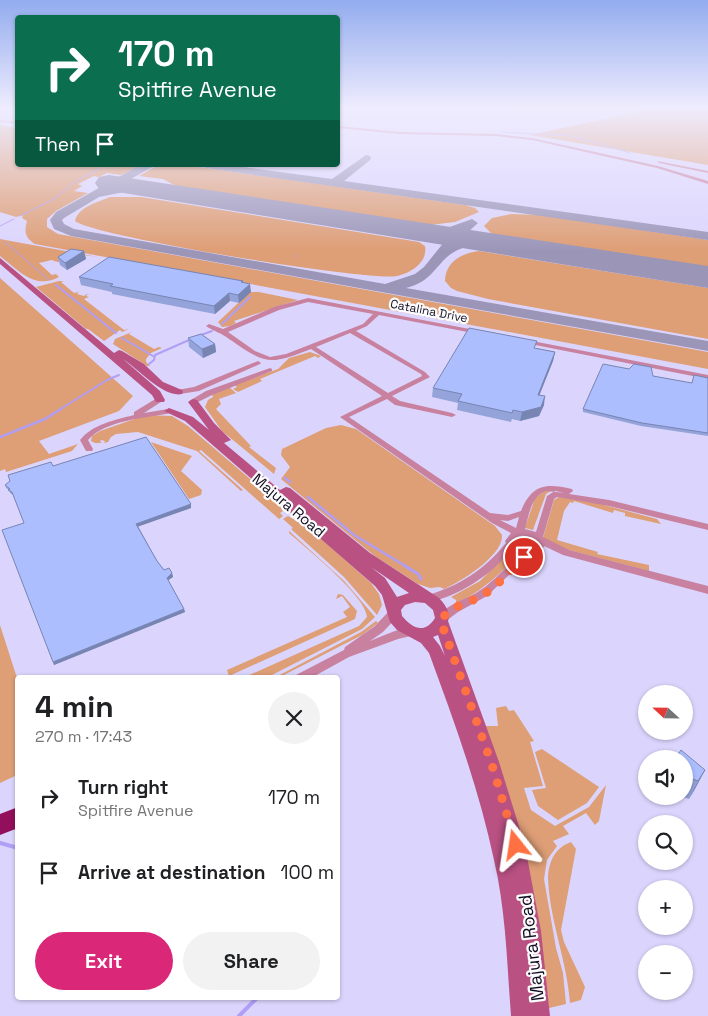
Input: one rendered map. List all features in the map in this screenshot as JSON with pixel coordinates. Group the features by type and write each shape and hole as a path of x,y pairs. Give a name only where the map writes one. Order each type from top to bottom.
{"highway":[{"path":"0,825 15,819"}],"main road":[{"path":"0,260 101,344 156,393 160,400 160,407 169,411 184,409 193,402"},
{"path":"101,344 137,364 160,384 179,392"},
{"path":"160,400 167,395 179,392"},
{"name":"Majura Road","path":"179,392 191,396 193,402 213,429 226,441 365,556 427,598"},
{"name":"Majura Road","path":"169,411 189,419 380,582 389,594 394,612"},
{"path":"415,597 427,598 439,607 442,620 430,631 412,632 398,624 394,612 398,604 405,599 415,597"},
{"name":"Majura Road","path":"442,620 492,765 516,845 529,913 539,1016"},
{"name":"Majura Road","path":"412,632 430,642 437,654 464,724 488,802 504,861 513,913 522,1016"}],"street":[{"path":"610,156 658,167 708,183"},
{"path":"634,156 708,172"},
{"name":"Catalina Drive","path":"222,332 304,301 488,334"},
{"path":"179,392 196,389 269,359 288,356 312,347 368,324 377,314"},
{"path":"209,326 222,332 254,354 278,361 276,367"},
{"path":"351,331 426,376 424,379 344,417 484,514 519,533"},
{"path":"517,340 708,377"},
{"path":"312,347 398,403 452,415"},
{"path":"254,354 260,368 276,367"},
{"path":"193,402 208,393 276,367 288,356"},
{"path":"123,421 160,400"},
{"path":"89,448 84,441 88,434 123,421 169,411"},
{"path":"519,533 533,494 538,489 545,487 565,490 609,503 708,527"},
{"path":"442,620 454,609 484,594 525,555 539,548 538,539 550,498 554,494 609,503"},
{"path":"484,514 495,518 505,518 518,516 526,512"},
{"path":"495,521 519,551 566,552"},
{"path":"427,598 442,595 469,583 485,570 510,542 512,536 519,533 529,533 566,552 708,590"},
{"path":"345,654 382,627 394,612"},
{"path":"306,675 345,654 397,635 412,632"}],"shaded area":[{"path":"0,156 15,156 15,167 139,167 121,175 107,173 99,177 94,176 78,184 82,186 74,191 88,193 56,211 47,219 47,227 58,234 708,352 708,369 35,244 26,234 27,221 22,218 23,215 16,217 0,212"},
{"path":"657,156 708,156 708,165"},
{"path":"155,167 199,167 465,205 475,208 479,212 455,222 430,225 176,186 163,179 139,176"},
{"path":"110,197 141,197 419,242 425,246 425,252 421,262 408,272 397,276 376,276 287,265 177,247 93,228 75,221 84,209"},
{"path":"511,214 540,215 708,240 708,268 497,236 484,226 492,218"},
{"path":"0,239 98,257 76,254 61,262 52,260 39,263 52,275 56,274 59,277 42,281 35,280 21,273 0,256"},
{"path":"479,251 708,288 708,339 488,299 451,288 445,281 451,264 461,256"},
{"path":"0,278 133,396 119,411 39,441 49,454 78,444 72,451 6,472 5,469 0,471"},
{"path":"64,281 61,282 74,293 79,292 77,294 84,296 88,294 86,296 89,297 84,299 124,330 129,329 122,332 120,330 104,341 86,329 36,287"},
{"path":"250,292 298,300 234,321 236,323 230,326 222,327 218,322"},
{"path":"132,332 129,334 154,349 162,348 151,353 146,359 150,366 147,366 113,344 115,339"},
{"path":"310,352 321,356 318,358 315,356 260,379 262,381 238,392 233,389 237,387 235,385 278,369 289,358"},
{"path":"229,387 236,393 219,399 221,404 216,409 251,446 249,447 276,468 274,474 222,431 205,407 208,400 213,397 212,394"},
{"path":"146,415 172,416 188,426 277,502 283,511 280,513 283,516 279,519 201,450 199,451 243,490 241,491 197,451 138,432 116,434 108,442 104,443 105,441 101,440 100,442 103,443 91,441 92,436 100,431"},
{"path":"341,425 356,429 495,526 502,535 501,543 496,551 480,567 444,589 440,587 430,588 418,584 376,557 281,479 290,467 281,455 282,449 326,428"},
{"path":"151,442 192,456 181,471 202,490 201,495 189,499"},
{"path":"546,490 552,490 546,494 533,530 525,528 535,498"},
{"path":"559,497 593,502 657,519 661,524 625,516 625,513 614,510 613,513 574,501 573,503 570,502 564,511 557,540 598,552 597,554 649,565 649,571 557,547 543,538 554,500"},
{"path":"288,516 310,529 371,583 379,594 382,605 377,615 344,577 291,529 293,528 283,519"},
{"path":"289,531 320,559 289,533"},
{"path":"510,551 518,555 504,570 490,582 456,604 456,600 451,597 480,581"},
{"path":"323,562 344,581 375,617 362,629 272,675 249,675 359,626 367,617 357,597"},
{"path":"338,594 343,595 357,611 355,619 229,675 227,670 347,617 343,612 350,607 342,596 336,599"},
{"path":"376,621 378,623 362,635 284,675 280,675 361,632"},
{"path":"0,625 16,675 15,776 0,783"},
{"path":"506,706 509,711 514,710 534,741 530,742 543,786 524,788 531,810 555,826 589,807 606,785 599,821 595,825 586,813 563,826 569,834 553,841 557,846 547,860 544,879 556,948 563,973 566,1004 549,1008 539,923 485,726 498,726 496,708"},
{"path":"542,749 599,787 587,803 558,820 538,806 532,790 546,788 535,752"},
{"path":"571,842 576,849 561,930 564,942 585,987 581,1000 570,1003 551,908 548,877 551,860 557,851"}],"building":[{"path":"71,249 84,251 65,263 58,257"},
{"path":"109,257 243,281 241,282 250,284 238,295 229,293 214,306 110,286 113,284 79,277"},
{"path":"469,328 537,341 534,348 555,352 538,395 545,396 541,407 522,412 513,410 512,413 458,401 462,394 433,388"},
{"path":"201,334 215,344 202,349 188,338"},
{"path":"603,364 629,369 634,364 651,367 653,376 692,383 694,375 708,378 708,433 642,423 583,409"},
{"path":"146,437 191,504 136,524 157,561 164,570 169,568 172,573 167,578 184,609 53,662 2,530 24,523 12,492 5,485 10,481 8,475 51,462 53,466"},
{"path":"693,760 705,770 698,781 693,779"}],"waterway":[{"path":"20,216 54,199 73,183 102,167"},
{"path":"0,226 14,219"},
{"path":"5,242 49,280"},
{"path":"56,285 116,333"},
{"path":"222,324 250,297"},
{"path":"201,335 212,331"},
{"path":"122,338 153,356"},
{"path":"149,364 154,360 155,355 189,340"},
{"path":"59,410 107,380 119,375"},
{"path":"0,437 45,419 61,409"},
{"path":"285,478 290,482"},
{"path":"308,497 354,535 407,567"},
{"path":"405,566 418,574 421,579"},
{"path":"0,843 15,847"},
{"path":"239,1016 255,1000"}],"taxiway":[{"path":"335,183 366,158"},
{"path":"112,184 145,167"},
{"path":"220,167 708,236"},
{"path":"113,184 60,215 56,220 58,226 71,232 708,346"},
{"path":"99,194 124,189 150,190"},
{"path":"391,286 407,283 420,277 437,261 451,241 472,223"},
{"path":"381,226 422,234"},
{"path":"408,230 444,233 466,227"},
{"path":"442,254 448,249 463,244 487,243 502,245"}],"runway":[{"path":"109,183 708,277"}],"route":[{"path":"516,845 492,765 441,622 442,618 451,611 479,597 494,586 524,557"}]}
